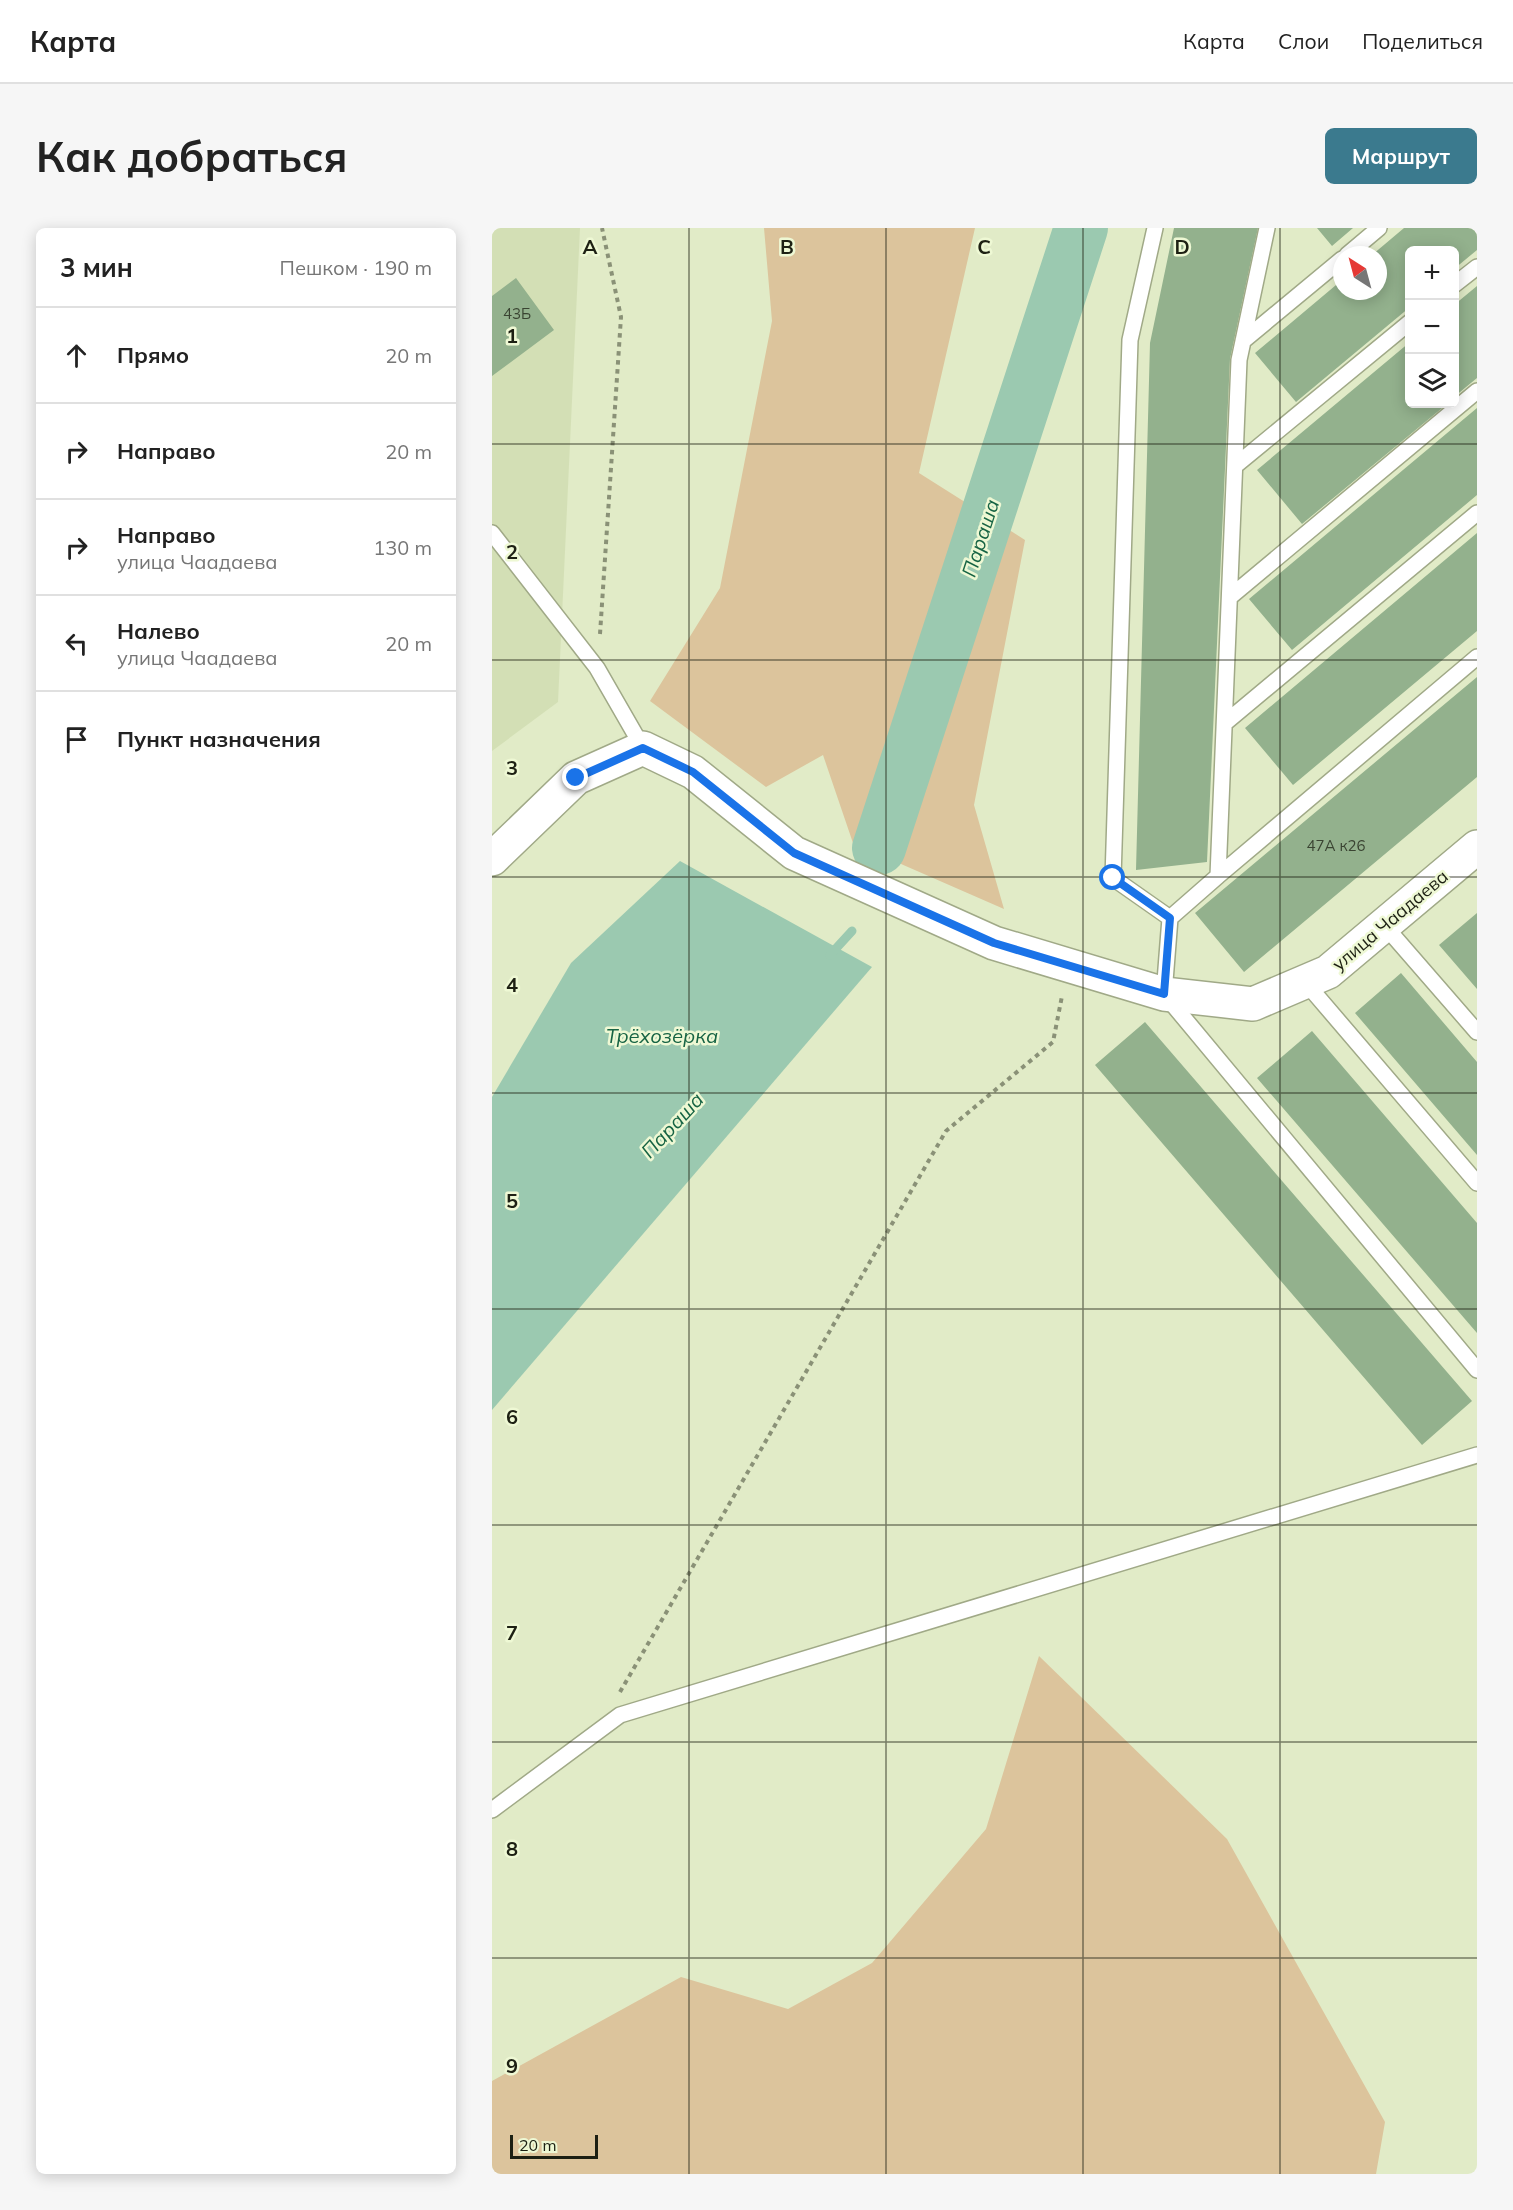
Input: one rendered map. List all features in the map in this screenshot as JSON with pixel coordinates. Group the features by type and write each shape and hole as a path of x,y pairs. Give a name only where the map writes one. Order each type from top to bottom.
{"street":[{"path":"492,859 576,778 643,748"},
{"name":"улица Чаадаева","path":"643,748 693,772 794,853 994,943 1164,994 1253,1004 1328,972 1476,851"}],"lane":[{"path":"1155,228 1130,340 1113,878 1170,918"},
{"path":"1218,876 1239,360 1267,228"},
{"path":"1358,246 1379,228"},
{"path":"1244,341 1333,267"},
{"path":"1459,282 1477,267"},
{"path":"1235,466 1405,326"},
{"path":"1230,597 1477,392"},
{"path":"1224,723 1477,513"},
{"path":"492,533 597,668 643,748"},
{"path":"1477,657 1170,918 1164,994 1477,1370"},
{"path":"1384,925 1477,1032"},
{"path":"1305,982 1477,1183"},
{"path":"492,1810 620,1715 1477,1455"}],"path":[{"path":"597,668 621,317 602,228"},
{"path":"616,1698 946,1131 1053,1042 1067,966"}],"shaded area":[{"path":"492,228 580,228 558,702 492,751"},
{"path":"764,228 975,228 919,473 1025,540 974,805 1004,909 853,843 823,755 766,787 650,701 720,588 772,321"},
{"path":"1039,1656 1227,1839 1385,2122 1376,2174 492,2174 492,2081 681,1977 788,2009 872,1963 986,1829"}],"water":[{"name":"Трёхозёрка","path":"680,861 872,967 492,1410 492,1097 571,963"}],"building":[{"path":"1174,228 1258,228 1230,359 1207,862 1136,870 1150,343"},
{"path":"1317,228 1353,228 1332,246"},
{"path":"1404,228 1477,228 1477,250 1459,265 1459,246 1405,246 1405,311 1296,402 1255,353 1333,288 1333,300 1387,300 1387,246 1383,246"},
{"path":"516,278 554,330 492,376 492,296"},
{"path":"1477,286 1477,378 1459,393 1459,354 1459,301"},
{"path":"1405,346 1405,408 1442,408 1302,524 1257,470"},
{"path":"1477,408 1477,495 1292,650 1249,599"},
{"path":"1477,533 1477,631 1293,785 1245,728"},
{"path":"1477,677 1477,777 1244,972 1195,913"},
{"path":"1477,913 1477,989 1439,945"},
{"path":"1401,973 1477,1062 1477,1155 1355,1013"},
{"path":"1145,1022 1472,1401 1422,1445 1095,1065"},
{"path":"1312,1031 1477,1223 1477,1333 1257,1078"}],"waterway":[{"name":"Параша","path":"879,848 1081,228"},
{"name":"Параша","path":"830,955 852,931"}],"route":[{"path":"576,778 643,748 693,772 794,853 994,943 1164,994 1170,918 1113,878"}]}
